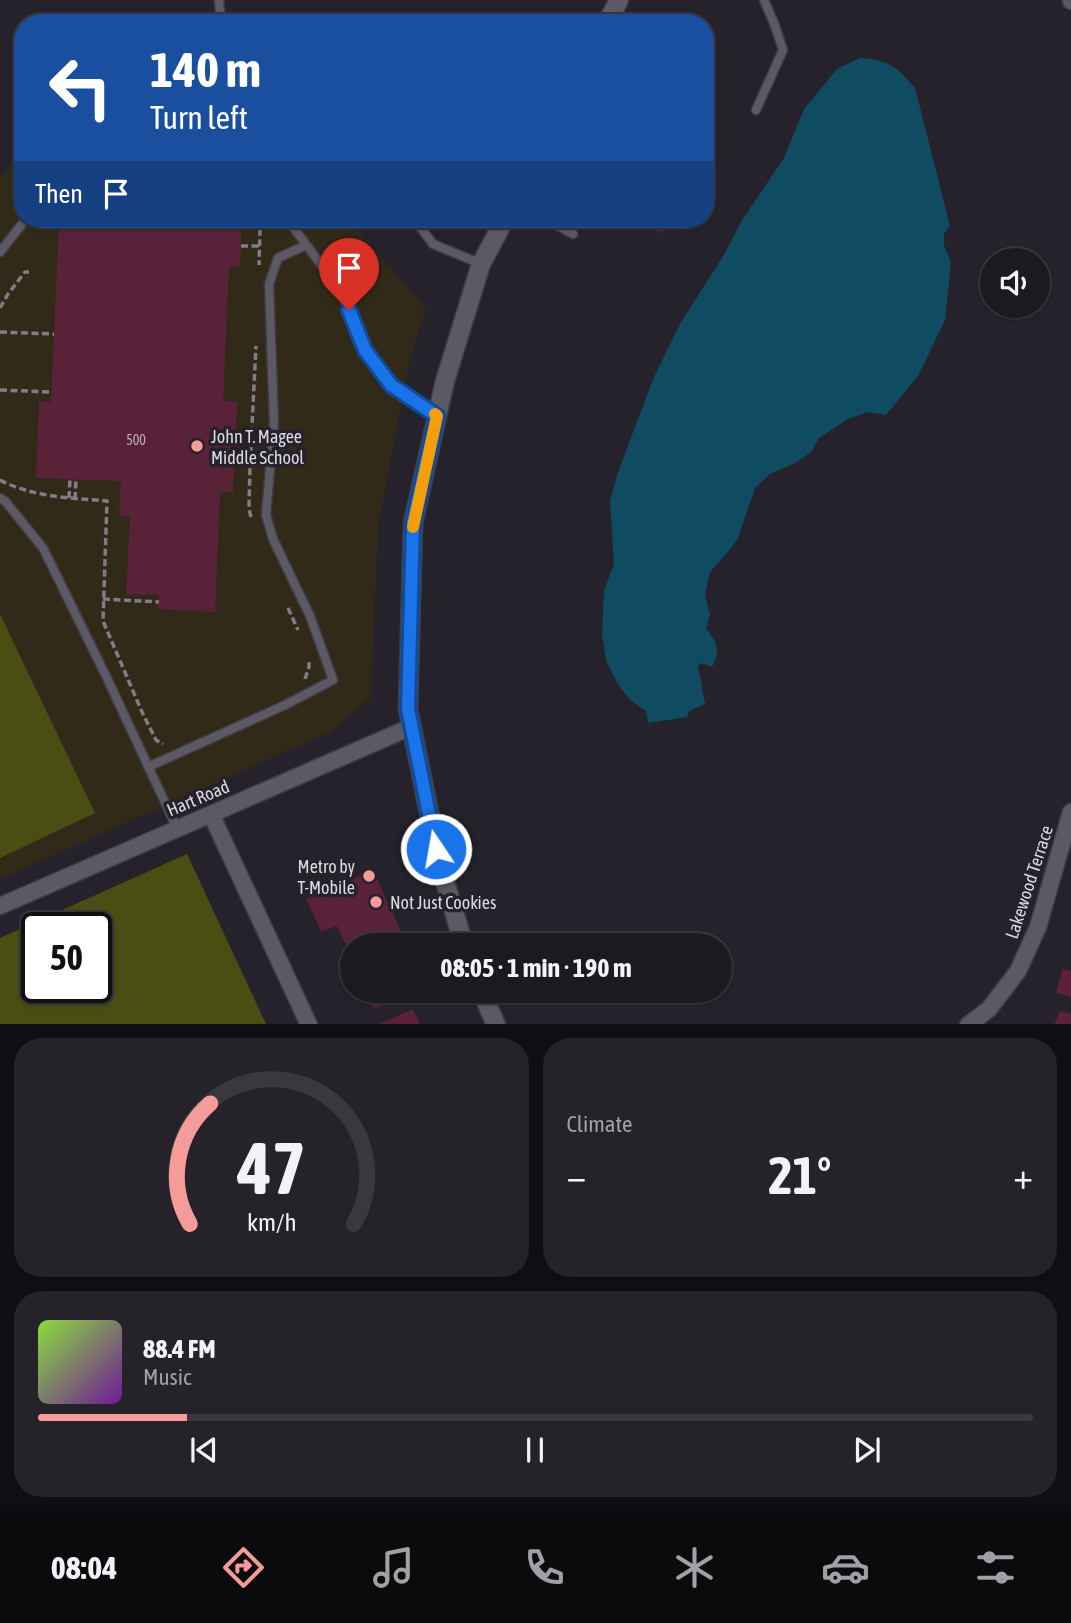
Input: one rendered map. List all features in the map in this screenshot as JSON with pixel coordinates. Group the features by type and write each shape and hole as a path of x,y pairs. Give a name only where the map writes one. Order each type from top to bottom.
{"main road":[{"path":"460,933 439,862 408,709 413,523 445,381 481,264 500,228"},
{"path":"487,1003 496,1024"}],"street":[{"name":"Hart Road","path":"0,906 411,727"},
{"name":"Lakewood Terrace","path":"968,1024 989,1009 1018,971 1038,927 1071,812"},
{"path":"211,814 309,1024"}],"lane":[{"path":"756,110 783,50 764,0"},
{"path":"0,253 19,228"},
{"path":"294,228 340,290 365,350 391,385 437,416"},
{"path":"421,228 433,244 481,264"},
{"path":"562,228 573,234"},
{"path":"148,767 285,705 333,680 310,616 273,539 266,515 274,422 270,284 278,258 306,245"},
{"path":"0,498 5,500 43,548 177,828"}],"path":[{"path":"259,228 259,269"},
{"path":"241,246 260,246"},
{"path":"0,308 8,293 25,272 29,272"},
{"path":"0,332 54,334"},
{"path":"253,524 249,498 256,342"},
{"path":"0,390 51,392"},
{"path":"70,479 72,498"},
{"path":"72,498 76,479"},
{"path":"0,480 54,497 107,502 103,621 156,740 161,744 171,744"},
{"path":"103,599 159,602"},
{"path":"288,607 302,638"},
{"path":"298,688 306,678 309,655"}],"shaded area":[{"name":"John T. Magee Middle School","path":"14,161 14,228 357,228 426,309 409,363 378,528 371,697 332,731 0,879 0,177"}],"green space":[{"path":"0,614 95,813 0,858"},
{"path":"187,854 266,1024 0,1024 0,938 21,929 21,1003 112,1003 112,912 58,912"}],"water":[{"path":"860,58 878,60 891,66 915,88 950,226 944,234 944,245 951,263 945,320 918,376 886,415 868,412 848,419 819,438 811,452 797,462 770,474 755,488 738,538 710,572 705,595 710,615 706,629 717,652 712,667 702,663 698,666 705,704 689,711 687,717 648,723 646,711 630,700 617,683 606,660 602,635 604,590 614,564 610,501 618,472 654,377 680,324 725,253 742,220 784,158 804,109 837,69"}],"building":[{"path":"59,228 242,228 240,267 229,266 223,401 237,402 233,492 220,492 215,612 158,609 159,595 126,594 130,517 119,516 121,481 36,478 39,401 51,402"},
{"path":"651,228 665,228 662,234"},
{"path":"373,870 402,933 340,933 337,926 321,932 306,899"},
{"path":"1062,969 1071,971 1071,997 1056,993"},
{"path":"371,1003 387,1003 374,1009"},
{"path":"413,1009 420,1024 379,1024"},
{"path":"1060,1011 1071,1014 1071,1024 1054,1024"}],"slow traffic":[{"path":"413,527 437,416 435,414"}],"place":[{"name":"John T. Magee Middle School","path":"197,446"},
{"name":"Metro by T-Mobile","path":"369,876"},
{"name":"Not Just Cookies","path":"376,902"}],"route":[{"path":"349,310 365,350 391,385 437,416 413,523 408,709 436,849"}]}
